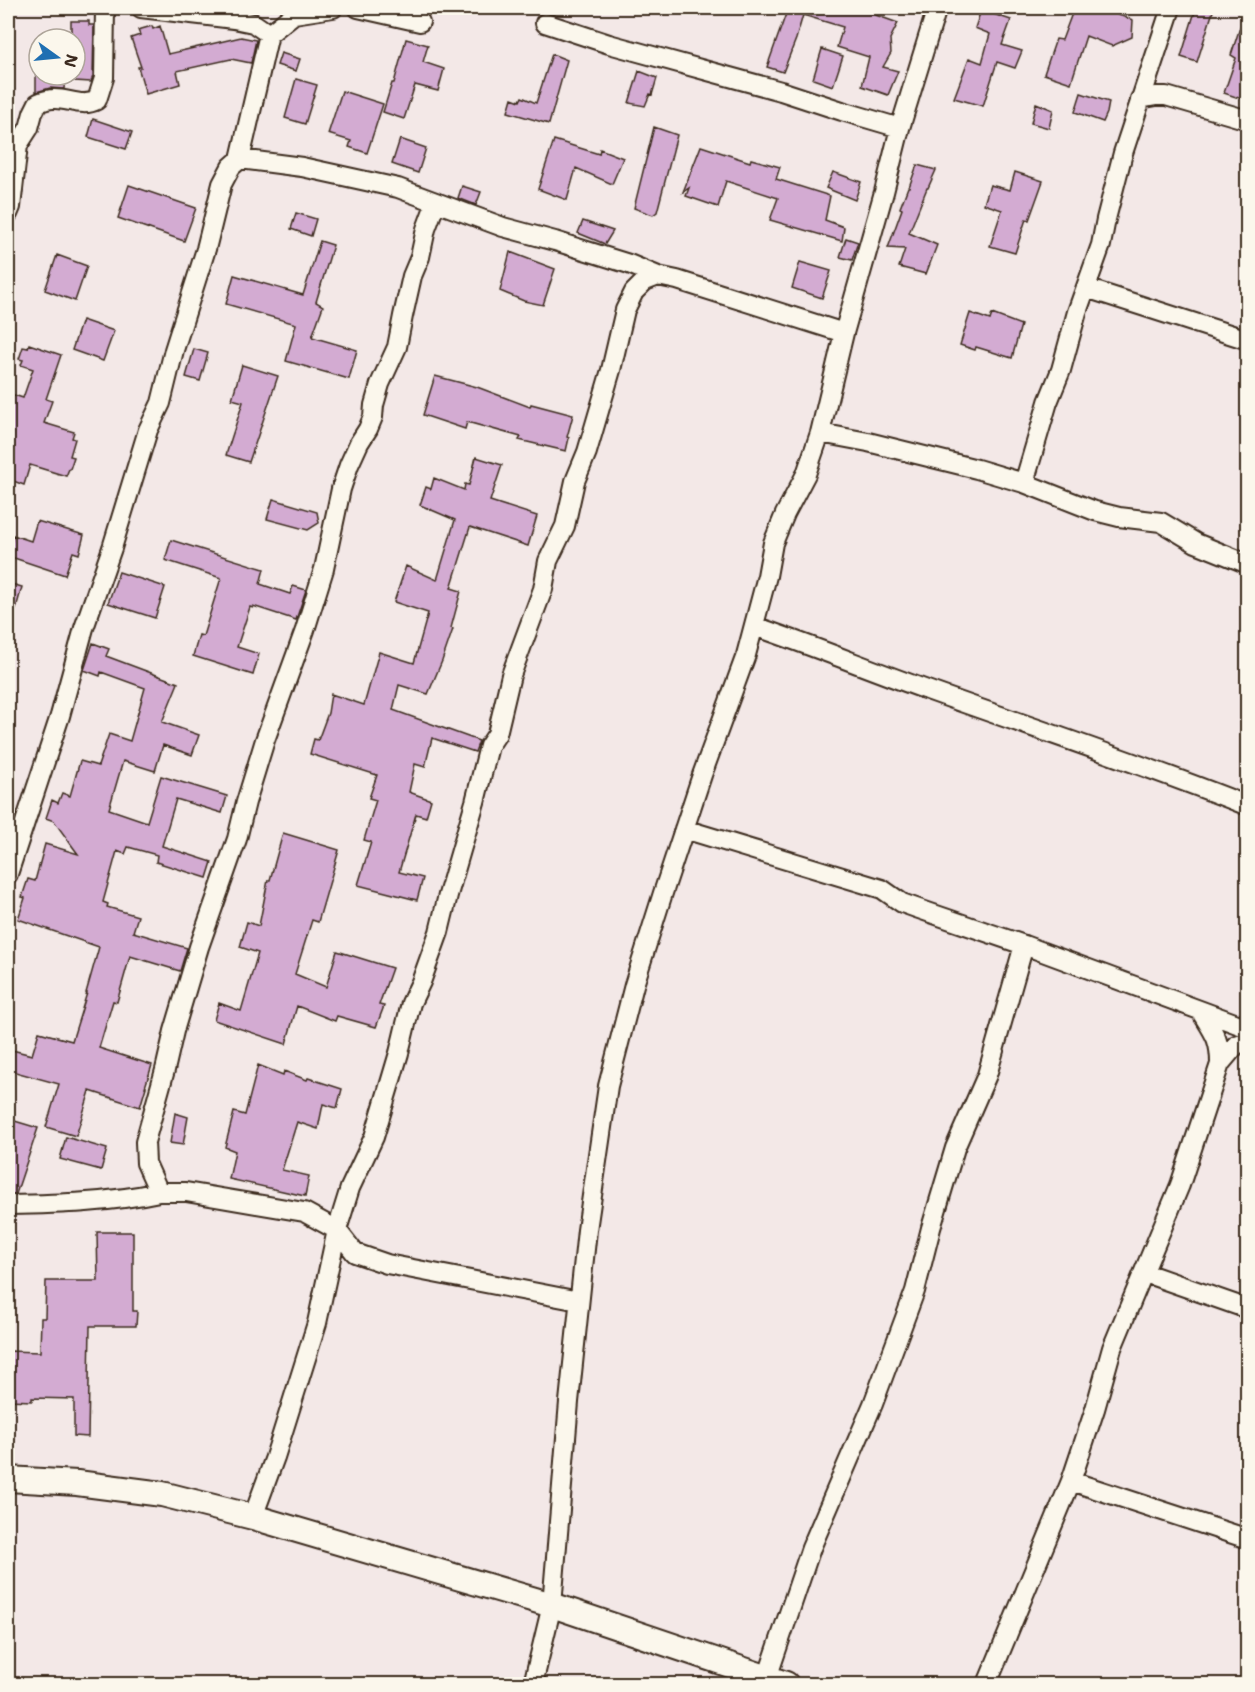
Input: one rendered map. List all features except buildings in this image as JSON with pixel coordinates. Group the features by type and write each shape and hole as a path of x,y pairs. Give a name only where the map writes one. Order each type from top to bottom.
{"street":[{"path":"8,214 11,207 13,145 29,128 38,103 54,99 73,103 91,103 97,100 104,78 105,8"},
{"path":"141,8 234,19 253,23 269,34"},
{"path":"8,874 60,716 84,628 112,548 148,430 161,403 174,350 206,249 222,184 231,167 240,159 269,34 294,14 322,8"},
{"path":"358,8 420,22"},
{"path":"533,1684 552,1605 586,1230 608,1086 634,985 684,830 746,655 768,576 773,543 806,474 820,433 844,333 900,128 937,8"},
{"path":"1023,483 1048,402 1061,370 1077,312 1101,245 1123,153 1171,8"},
{"path":"545,22 609,44 781,91 900,128"},
{"path":"1140,99 1166,96 1248,120"},
{"path":"240,159 302,167 398,188 502,227 629,264 658,276 844,333"},
{"path":"159,1192 146,1163 146,1142 174,1031 199,947 237,838 265,740 324,569 344,481 352,458 369,429 380,384 397,347 412,276 436,202"},
{"path":"253,1517 275,1457 317,1323 337,1230 350,1188 374,1137 411,1003 439,932 489,746 496,734 511,675 543,589 548,561 565,526 575,481 587,452 611,370 625,310 634,292 645,281 658,276"},
{"path":"1086,288 1248,340"},
{"path":"820,433 933,458 1023,483 1095,511 1119,517 1161,522 1196,543 1248,564"},
{"path":"754,626 809,644 896,679 1248,806"},
{"path":"684,830 874,886 902,903 1024,945 1248,1028"},
{"path":"8,1479 77,1483 162,1494 253,1517 552,1605 777,1681 812,1548 873,1404 915,1291 955,1148 987,1075 1024,945"},
{"path":"1201,1012 1215,1034 1220,1047 1221,1064"},
{"path":"987,1684 1071,1481 1112,1348 1180,1185 1221,1064 1236,1045 1248,1041"},
{"path":"8,1204 99,1202 159,1192 186,1192 304,1212 337,1230 355,1253 387,1263 579,1301"},
{"path":"1144,1273 1248,1309"},
{"path":"1071,1481 1248,1539"}]}
